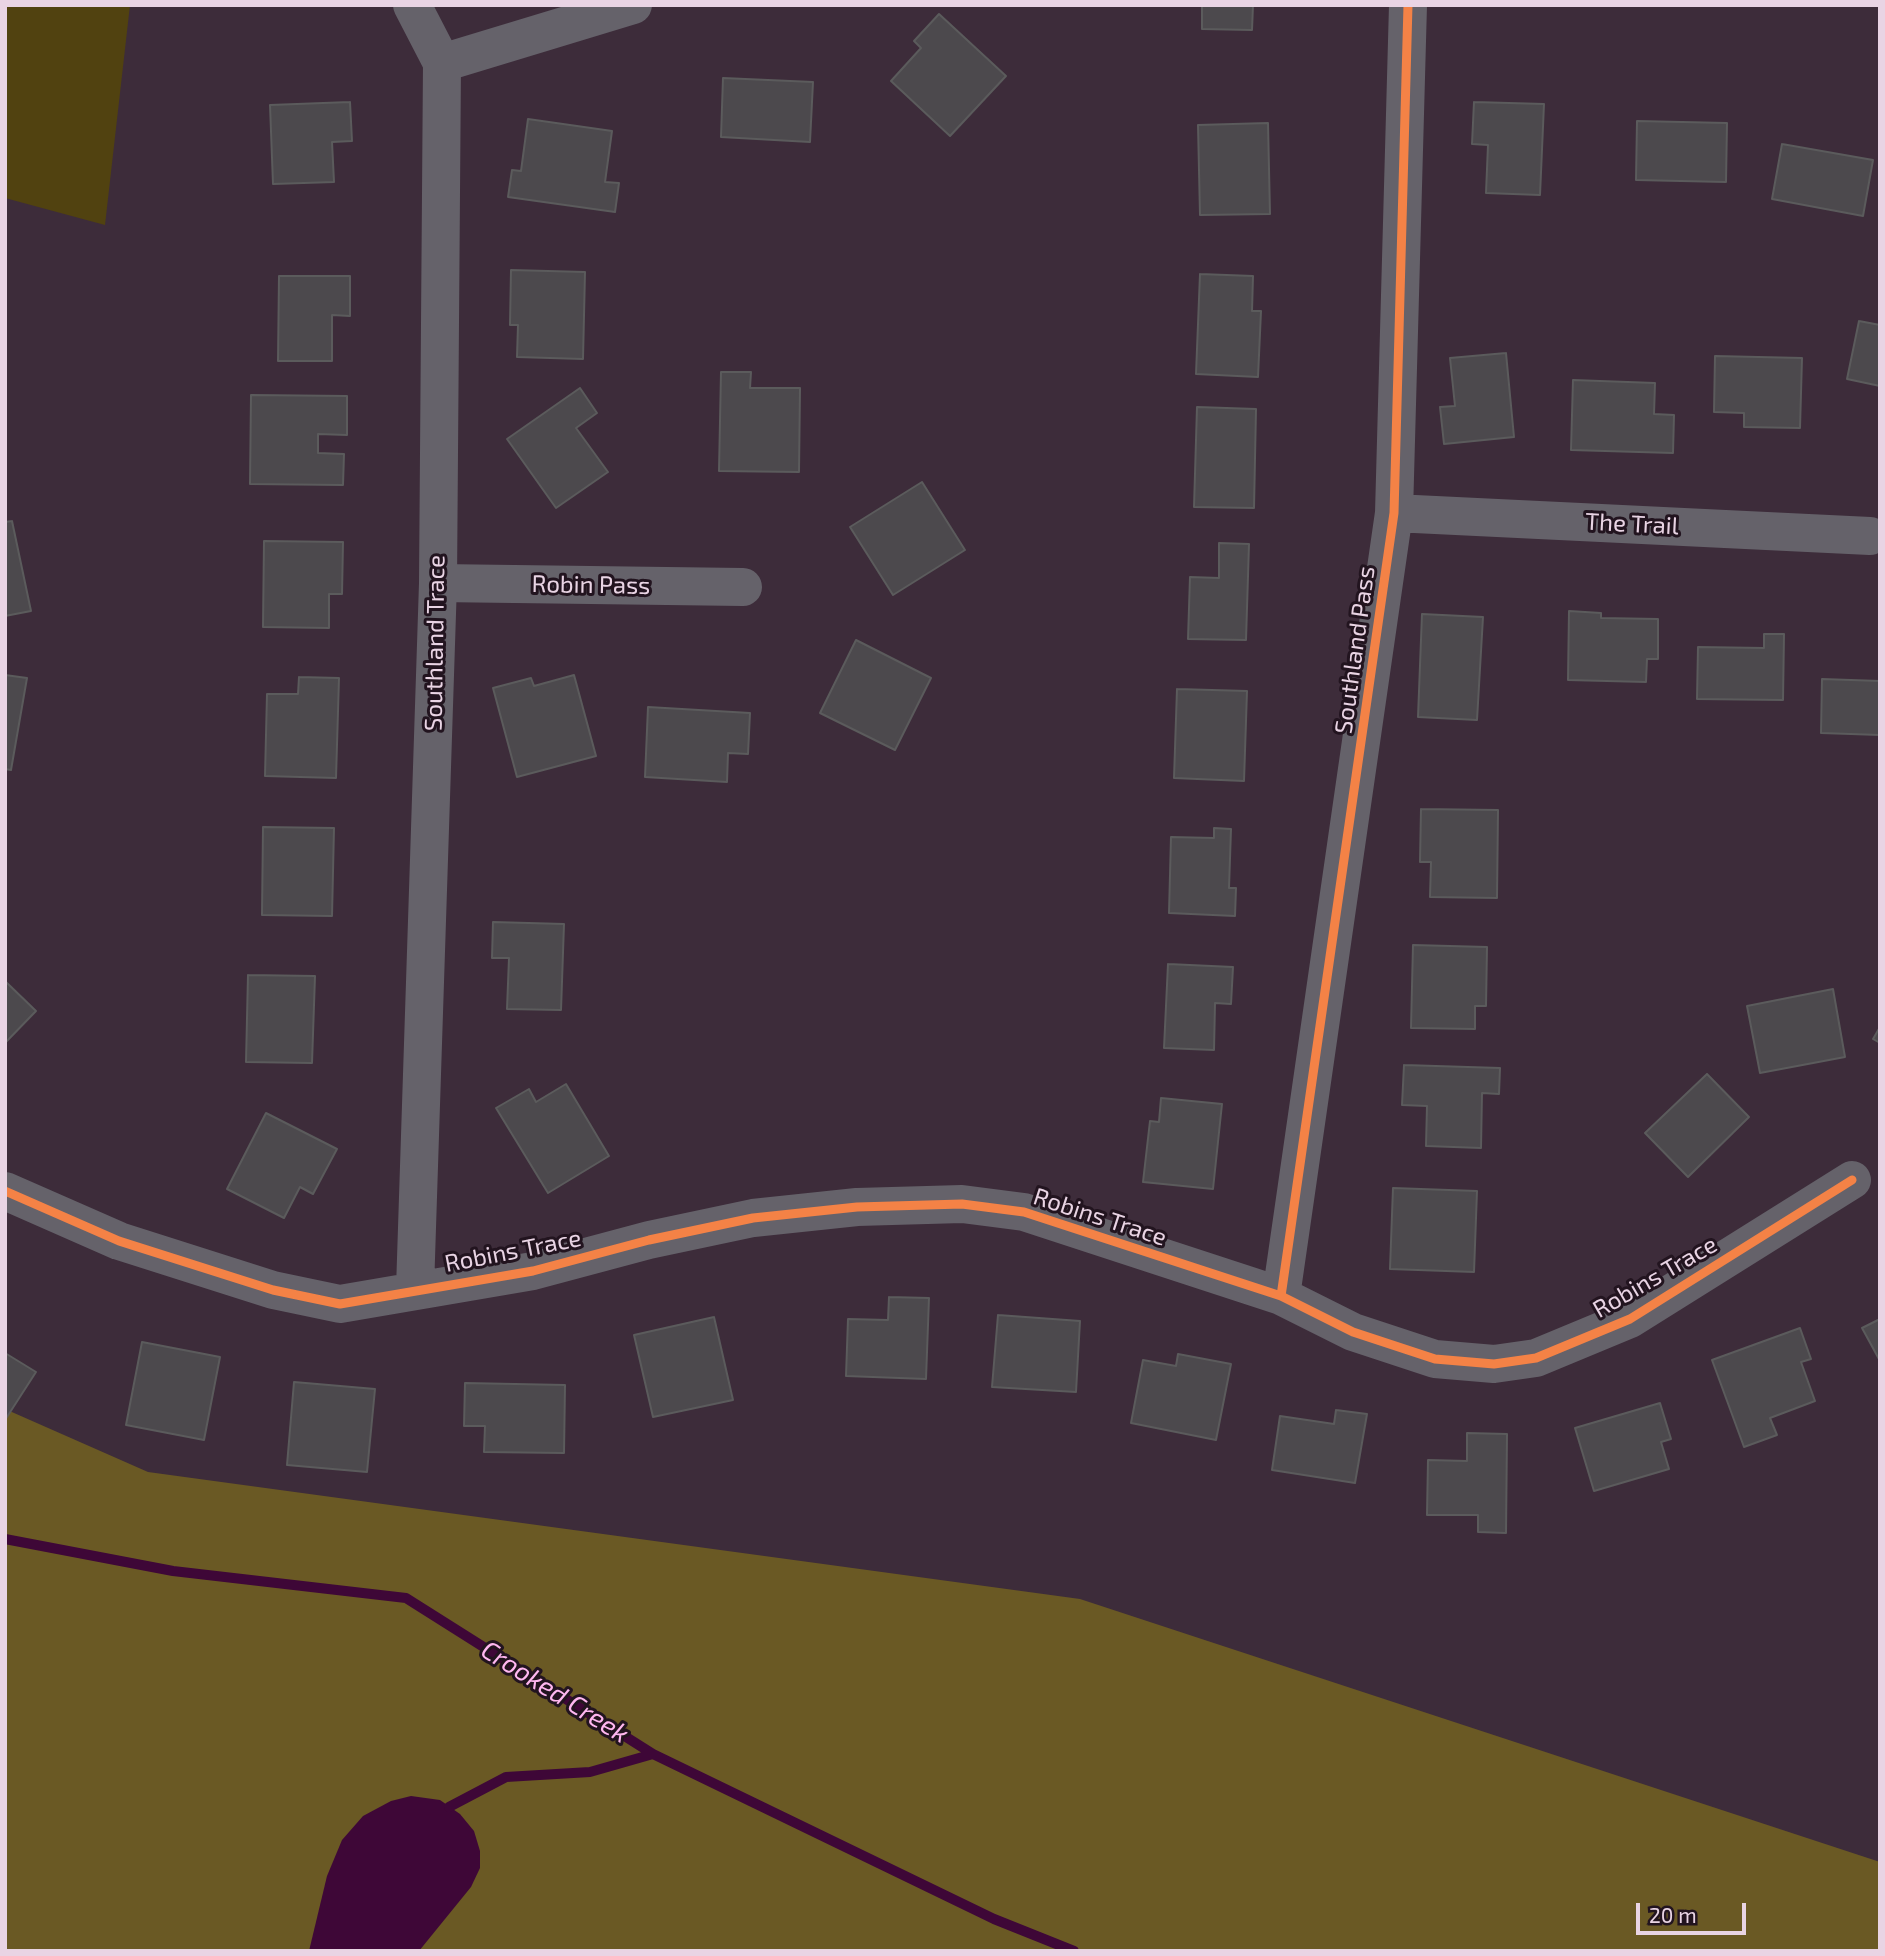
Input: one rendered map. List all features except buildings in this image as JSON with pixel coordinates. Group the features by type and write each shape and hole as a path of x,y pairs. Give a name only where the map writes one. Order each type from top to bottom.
{"street":[{"name":"Southland Trace","path":"412,5 442,63 438,583 415,1289"},
{"path":"442,63 633,5"},
{"name":"Southland Pass","path":"1281,1296 1394,513 1408,5"},
{"name":"The Trail","path":"1394,513 1870,536"},
{"name":"Robin Pass","path":"438,583 743,587"},
{"name":"Robins Trace","path":"5,1191 119,1241 274,1290 340,1304 415,1289 533,1271 649,1240 753,1218 857,1207 962,1204 1024,1212 1281,1296 1353,1332 1435,1359 1494,1364 1536,1358 1630,1319 1852,1180"}],"shaded area":[{"path":"5,5 130,5 105,225 5,198"},
{"path":"5,1409 148,1472 1080,1599 1880,1862 1880,1951 5,1951"},
{"path":"411,1796 440,1800 460,1814 474,1831 480,1851 480,1868 471,1887 419,1951 309,1951 327,1876 342,1840 363,1816 391,1801"}],"waterway":[{"name":"Crooked Creek","path":"5,1539 173,1571 406,1598 653,1754 994,1919 1074,1951"},
{"path":"449,1807 506,1777 590,1772 653,1754"}],"cycle path":[{"path":"1281,1296 1394,513 1408,5"},
{"path":"5,1191 119,1241 273,1290 340,1304 533,1271 649,1240 753,1218 857,1207 962,1204 1024,1212 1281,1296 1353,1332 1435,1359 1494,1364 1536,1358 1630,1319 1852,1180"}]}
